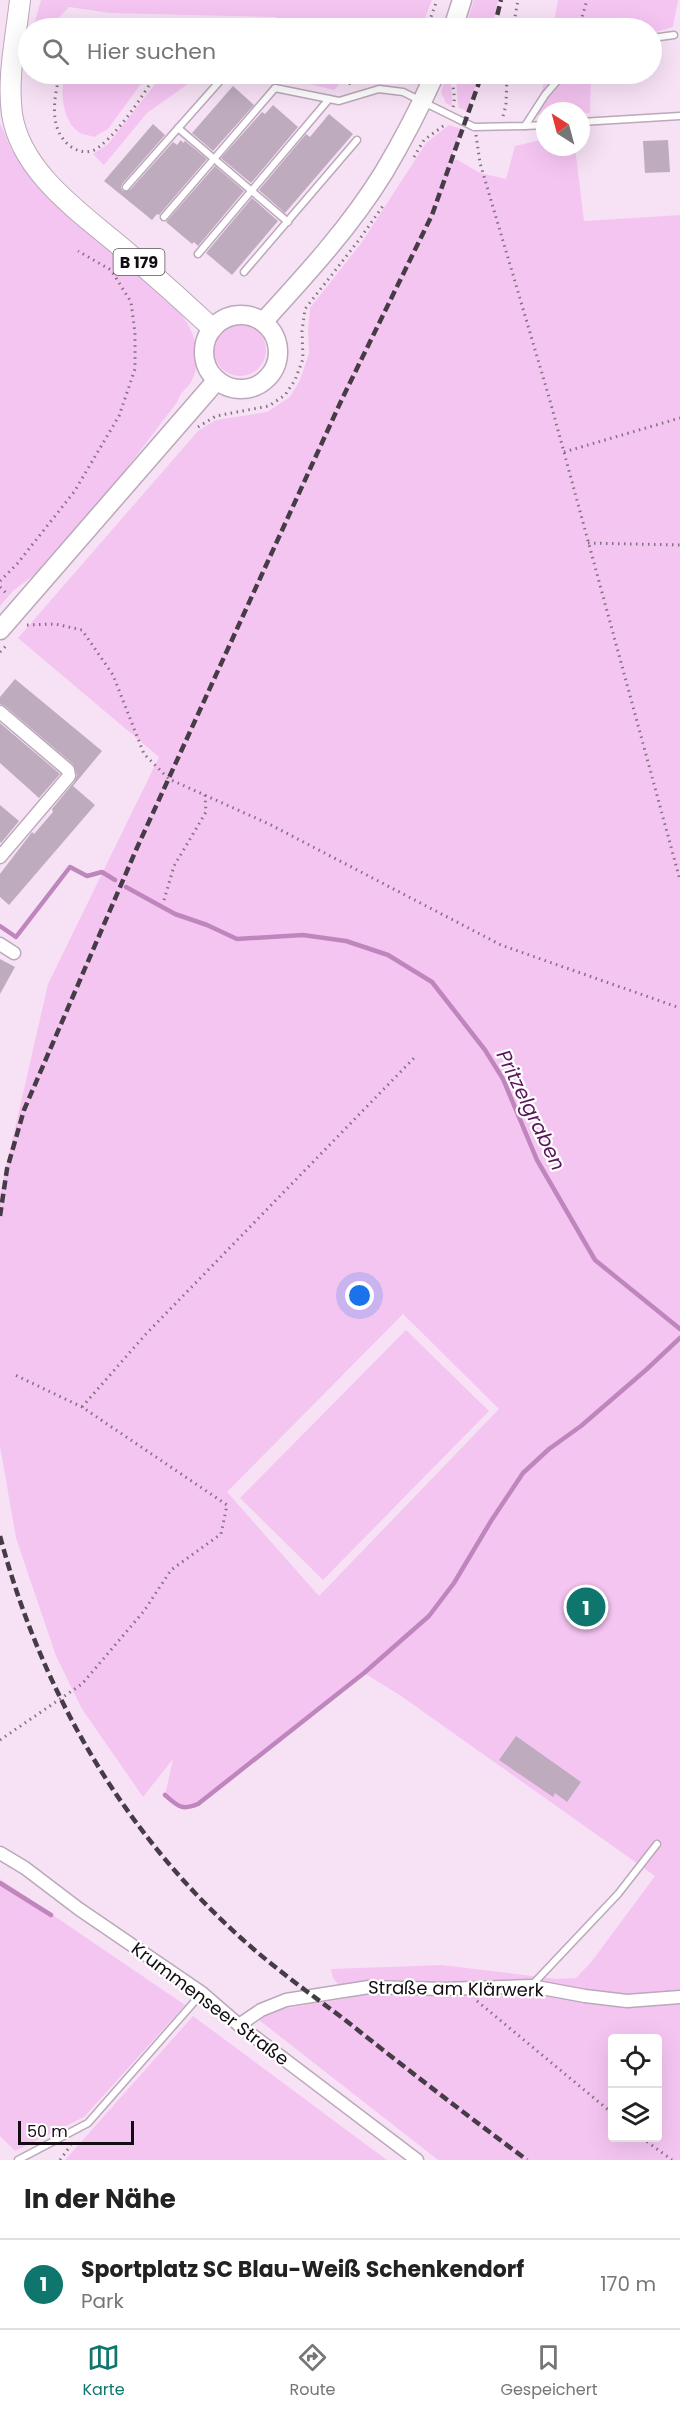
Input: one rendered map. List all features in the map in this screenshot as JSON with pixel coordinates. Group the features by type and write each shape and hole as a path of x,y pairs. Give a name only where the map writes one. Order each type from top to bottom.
{"main road":[{"name":"B 179","path":"18,18 20,0"},
{"path":"456,18 462,0"},
{"name":"B 179","path":"18,21 11,93 12,115 25,150 42,174 64,198 212,328"},
{"path":"263,322 358,210 384,172 431,84"},
{"path":"242,315 263,322 276,341 278,353 276,364 270,375 250,387 239,389 217,381 209,372 205,361 206,338 212,328 221,320 231,316 242,315"},
{"path":"0,630 217,381"}],"street":[{"path":"0,712 68,770 69,776 0,857"},
{"path":"0,944 14,953"},
{"name":"Krummenseer Straße","path":"0,1853 25,1868 79,1909 202,1993 239,2025 417,2160"},
{"name":"Straße am Klärwerk","path":"239,2025 261,2010 286,2000 349,1989 462,1989 531,1986 627,2001 680,1997"}],"lane":[{"path":"662,37 674,35"},
{"path":"126,187 217,84"},
{"path":"525,126 554,84"},
{"path":"164,217 275,88 339,101 379,89 391,90 403,92 474,127 536,125"},
{"path":"198,254 329,99"},
{"path":"590,121 680,116"},
{"path":"178,128 288,222"},
{"path":"244,272 357,140"},
{"path":"531,1986 618,1894 657,1844"},
{"path":"18,2160 88,2123 202,1993"}],"path":[{"path":"431,18 438,0"},
{"path":"515,18 518,0"},
{"path":"582,18 587,0"},
{"path":"57,84 54,97 55,121 68,144 78,152 91,151 104,142 139,101 150,84"},
{"path":"351,84 360,94"},
{"path":"408,165 424,140 445,125 451,115 455,102 452,84"},
{"path":"491,126 502,118 506,105 507,84"},
{"path":"474,127 480,163 564,452 680,880"},
{"path":"196,429 216,416 269,406 285,394 295,380 303,359 302,331 305,309 360,240 387,200"},
{"path":"0,581 17,564 74,492 119,416 135,369 135,333 131,302 111,270 78,251"},
{"path":"564,452 680,418"},
{"path":"588,543 680,545"},
{"path":"25,625 55,624 82,630 113,675 144,754 169,779 269,825 501,945 680,1008"},
{"path":"164,900 174,866 206,812 205,795"},
{"path":"82,1407 145,1335 414,1058"},
{"path":"0,1740 82,1684 144,1611 171,1570 221,1534 227,1505 82,1407 14,1374"},
{"path":"462,1989 608,2111"},
{"path":"647,2142 672,2160"}],"shaded area":[{"path":"41,0 432,0 425,18 277,18 110,13 69,7 59,18 36,18"},
{"path":"474,0 498,0 494,18 468,18"},
{"path":"558,0 678,0 673,27 662,30 662,18 555,18"},
{"path":"64,84 141,84 108,129 94,137 80,133 69,121 64,106"},
{"path":"155,84 188,84 147,113 104,165 93,154 108,144"},
{"path":"309,84 338,84 334,90"},
{"path":"444,84 451,84 451,106 446,103 441,92"},
{"path":"457,84 476,84 467,111 459,108"},
{"path":"543,84 591,84 590,113 590,102 540,102"},
{"path":"0,123 11,149 33,180 185,319 196,345 197,364 191,382 117,481 37,573 14,590 0,606"},
{"path":"449,125 462,129 448,166 456,159 480,173 506,179 515,146 536,141 536,156 576,156 584,221 680,215 680,2160 438,2160 259,2020 275,2010 349,1998 333,1978 331,1969 442,1965 556,1979 576,1978 592,1961 655,1876 401,1696 364,1673 198,1804 188,1807 180,1806 165,1795 173,1759 143,1797 82,1709 56,1656 16,1538 0,1446 0,1194 48,984 159,757 18,638 198,431 216,420 267,412 290,397 300,380 309,353 310,308 362,242 426,143","holes":["403,1314 499,1409 319,1596 227,1492"]},
{"path":"235,324 245,324 259,331 266,350 259,369 245,376 235,376 225,372 218,365 214,355 214,345 218,335 225,328"},
{"path":"406,1330 489,1411 323,1580 240,1498"},
{"path":"0,1879 185,2005 84,2117 15,2151 0,2136"},
{"path":"193,2016 372,2149 387,2160 65,2160"}],"building":[{"path":"233,86 254,105 213,151 192,133"},
{"path":"273,105 298,127 251,183 221,158 262,112 265,114"},
{"path":"329,114 353,134 285,213 259,190 306,134 310,137"},
{"path":"153,124 165,135 122,184 123,191 130,190 173,142 177,145 181,140 183,143 185,141 207,159 159,215 157,214 152,220 104,181"},
{"path":"668,140 670,172 645,173 643,141"},
{"path":"215,166 244,191 198,246 194,242 192,244 166,222"},
{"path":"252,198 278,221 232,275 206,253"},
{"path":"15,679 102,751 73,786 95,805 9,905 0,897 0,874 32,832 34,834 53,812 52,809 75,781 77,775 73,764 0,704 0,697"},
{"path":"0,723 60,774 39,798 0,763"},
{"path":"0,805 19,821 1,843 0,842"},
{"path":"0,959 15,967 0,994"},
{"path":"516,1736 581,1782 567,1802 555,1793 553,1797 499,1760"}],"waterway":[{"name":"Pritzelgraben","path":"0,926 16,937 70,867 87,876 102,872 115,880"},
{"name":"Pritzelgraben","path":"126,887 175,914 237,939 303,935 346,941 388,955 432,982 485,1050 503,1079 537,1160 595,1260 680,1329"},
{"path":"165,1795 180,1806 188,1807 198,1804 364,1673 429,1616 454,1583 523,1473 549,1449 581,1426 680,1338"},
{"path":"0,1883 51,1915"}],"railway":[{"path":"496,18 501,0"},
{"path":"0,1216 7,1169 24,1110 136,850 342,399 432,215 478,84"},
{"path":"0,1536 17,1593 38,1649 63,1702 91,1754 123,1804 158,1851 198,1896 241,1938 291,1980 527,2160"}],"place":[{"name":"Sportplatz SC Blau-Weiß Schenkendorf","path":"586,1607"}]}
